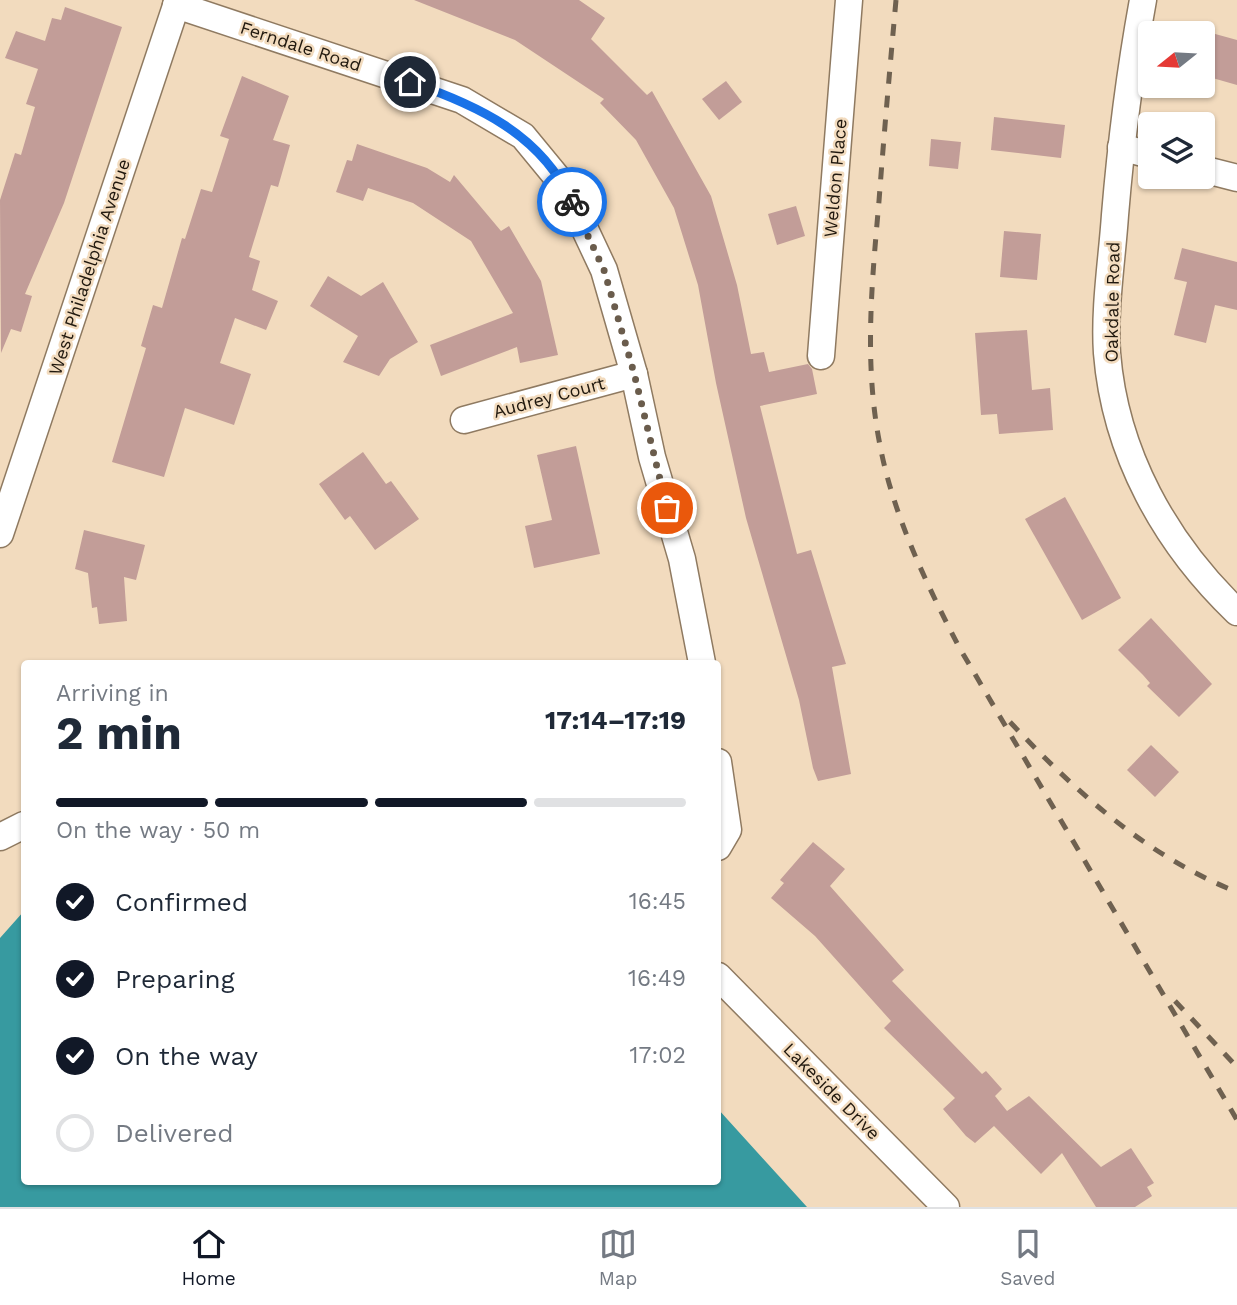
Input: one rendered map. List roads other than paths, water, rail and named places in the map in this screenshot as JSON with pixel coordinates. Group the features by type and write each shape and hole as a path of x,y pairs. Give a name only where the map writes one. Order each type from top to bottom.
{"street":[{"name":"Weldon Place","path":"821,356 849,0"},
{"name":"Oakdale Road","path":"1143,0 1121,148 1107,352 1126,445 1149,499 1177,544 1210,586 1237,612"},
{"name":"Ferndale Road","path":"177,2 461,100 523,136 565,187 604,270 634,373 652,457 682,559 701,660"},
{"name":"West Philadelphia Avenue","path":"0,534 177,2"},
{"path":"1121,148 1138,152"},
{"path":"1215,172 1237,178"},
{"name":"Audrey Court","path":"464,420 634,373"},
{"path":"721,782 728,830 721,842"},
{"name":"Lakeside Drive","path":"721,979 946,1207"}],"water":[{"path":"21,914 21,1185 721,1185 721,1112 807,1207 0,1207 0,938"}],"railway":[{"path":"896,0 871,320 874,410 892,494 922,572 959,647 1237,1120"},
{"path":"1010,722 1061,773 1114,820 1172,860 1237,892"},
{"path":"1175,1001 1237,1067"}]}
